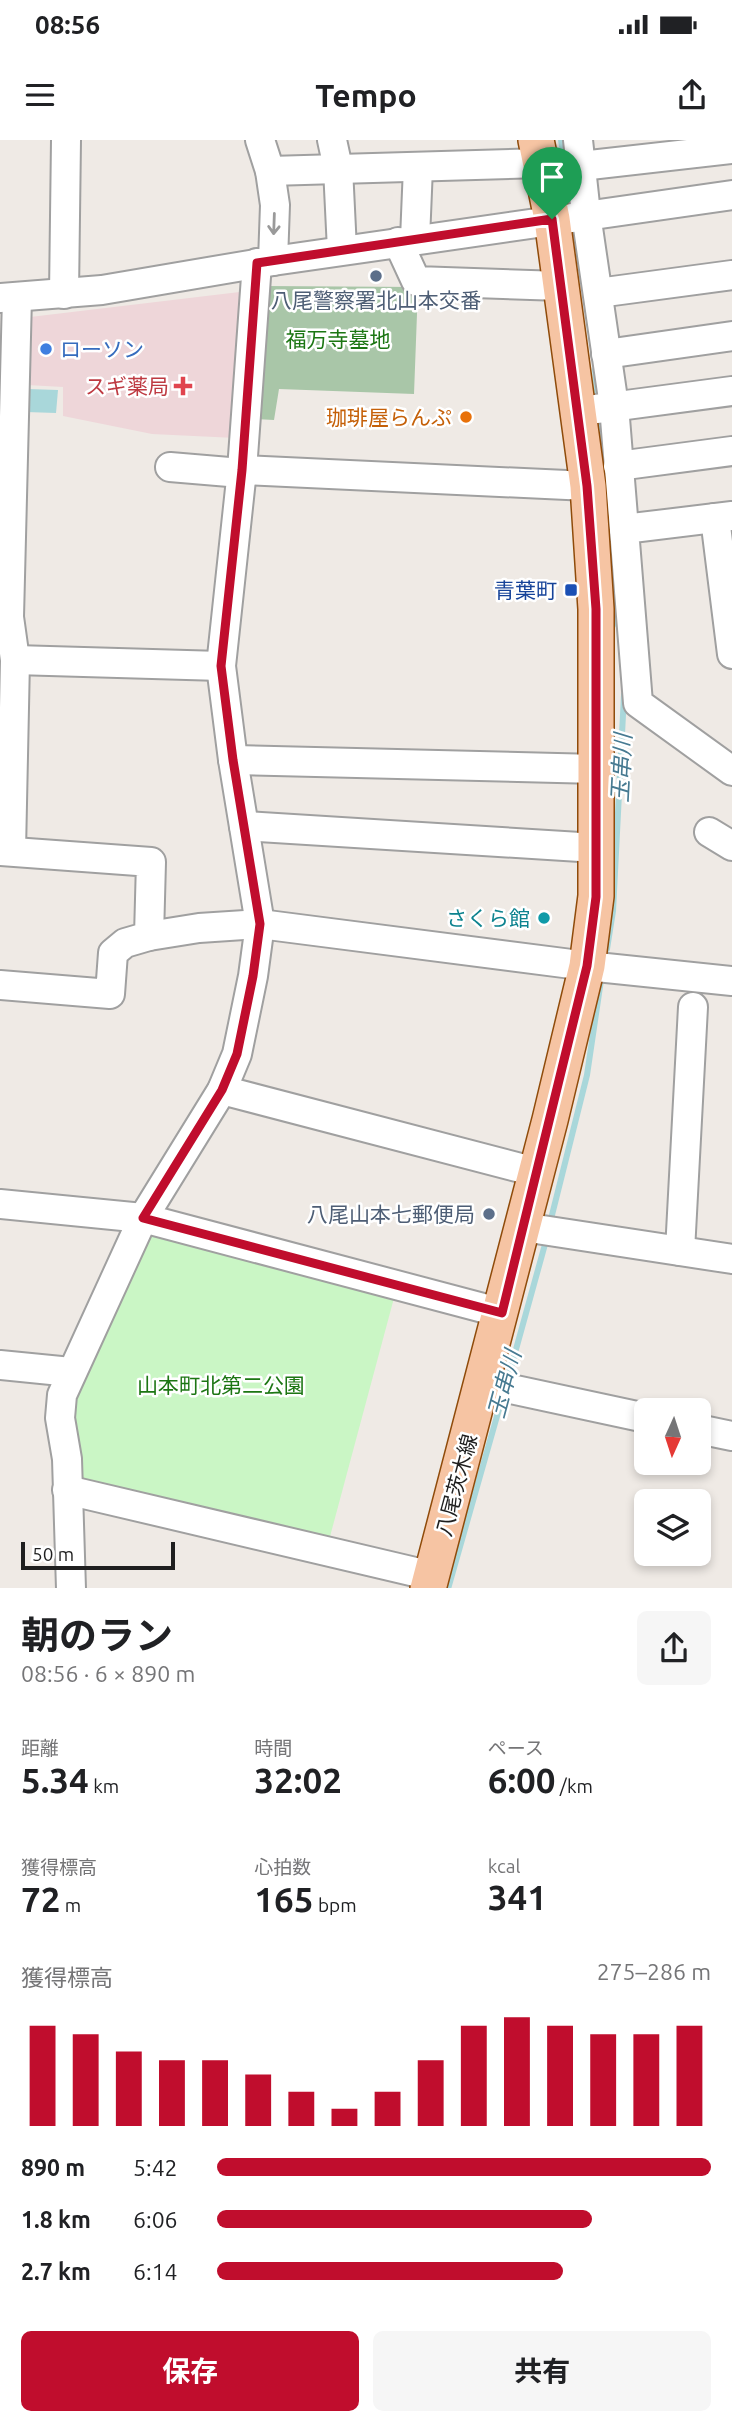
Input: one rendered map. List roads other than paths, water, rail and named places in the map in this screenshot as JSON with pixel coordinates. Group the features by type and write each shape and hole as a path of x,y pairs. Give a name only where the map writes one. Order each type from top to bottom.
{"main road":[{"name":"八尾茨木線","path":"430,1582 487,1384 502,1313 541,1230 536,1172 598,967 596,609 587,486 597,409 561,286 571,217 538,151"}],"street":[{"path":"64,294 66,140"},
{"path":"71,1588 67,1459 60,1418 62,1395 143,1218 222,1090 237,1054 253,976 260,924 233,760 221,666 265,262 275,205 270,171 260,140"},
{"path":"332,140 338,168 342,250"},
{"path":"732,149 580,153 571,217 598,293 606,354 597,409 618,466 638,703 732,771"},
{"path":"270,171 538,151"},
{"path":"427,158 407,241 416,281 561,286"},
{"path":"149,936 151,862 5,851 15,660 4,617 9,298 102,290 342,250 732,195"},
{"path":"598,293 732,275"},
{"path":"606,354 732,335"},
{"path":"597,409 732,391"},
{"path":"618,466 732,452"},
{"path":"170,467 587,486"},
{"path":"624,529 723,517 732,654"},
{"path":"15,660 221,666"},
{"path":"233,760 597,769"},
{"path":"244,826 596,848"},
{"path":"0,985 110,994 113,953 125,943 199,928 260,924 598,967 732,981"},
{"path":"680,1251 693,1007"},
{"path":"222,1090 536,1172"},
{"path":"0,1204 143,1218 502,1313"},
{"path":"541,1230 732,1259"},
{"path":"0,1365 71,1373"},
{"path":"487,1384 634,1415"},
{"path":"711,1429 730,1429"},
{"path":"67,1490 430,1582"}],"water":[{"path":"27,389 58,390 56,413 26,412"}],"waterway":[{"name":"玉串川","path":"561,140 570,197"},
{"name":"玉串川","path":"595,370 598,401"},
{"name":"玉串川","path":"599,416 618,625"},
{"name":"玉串川","path":"607,949 613,911 624,695"},
{"name":"玉串川","path":"550,1223 587,1075 601,980"},
{"name":"玉串川","path":"507,1382 547,1237"},
{"name":"玉串川","path":"448,1588 503,1395"}],"place":[{"name":"八尾警察署北山本交番","path":"376,276"},
{"name":"ローソン","path":"46,349"},
{"name":"スギ薬局","path":"183,386"},
{"name":"珈琲屋らんぷ","path":"466,417"},
{"name":"青葉町","path":"571,590"},
{"name":"さくら館","path":"544,918"},
{"name":"八尾山本七郵便局","path":"489,1214"}],"park label":[{"name":"福万寺墓地","path":"338,339"},
{"name":"山本町北第二公園","path":"221,1385"}]}
